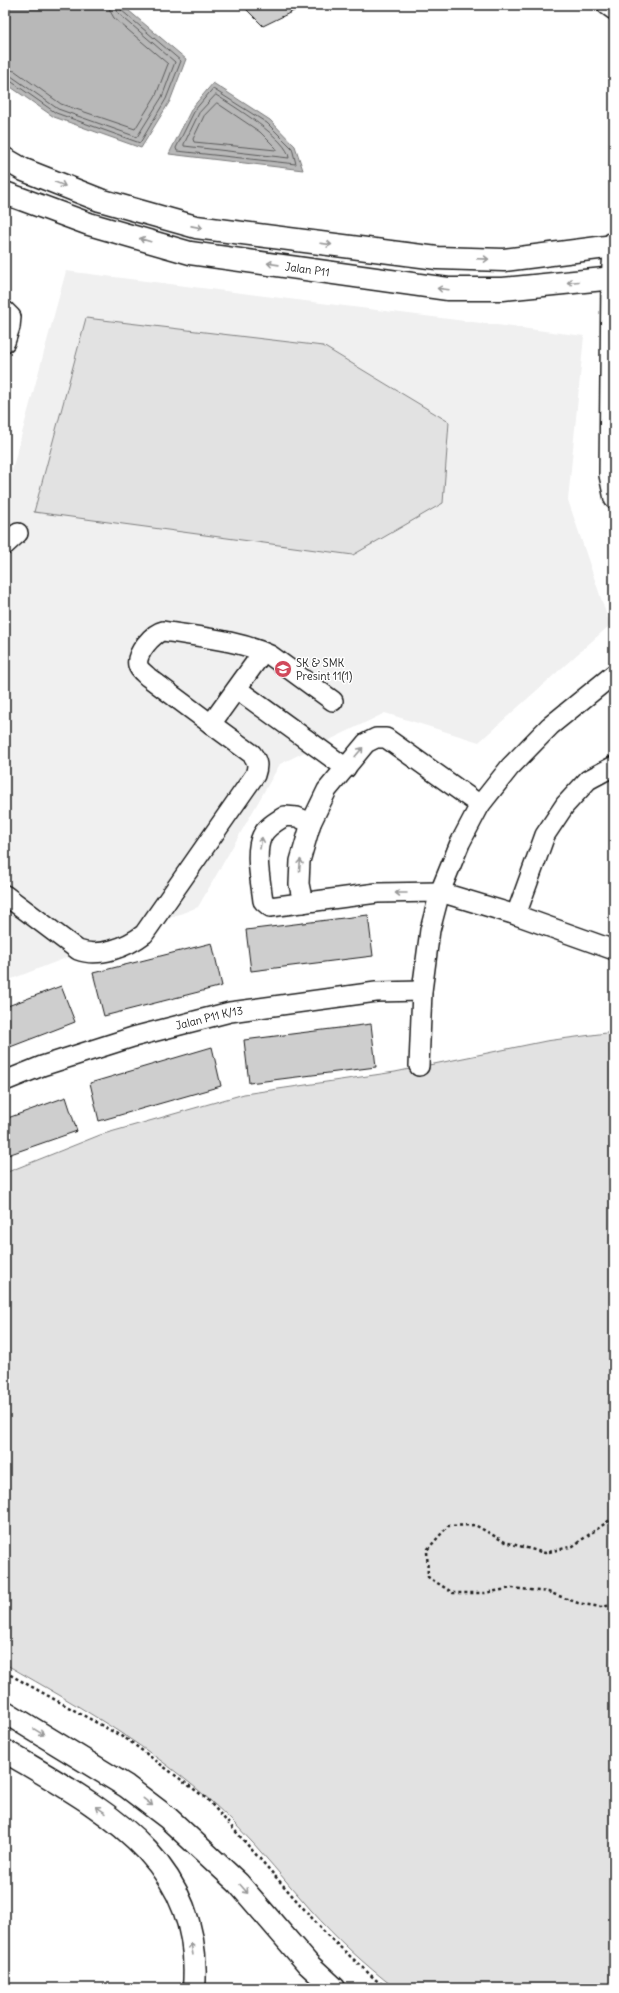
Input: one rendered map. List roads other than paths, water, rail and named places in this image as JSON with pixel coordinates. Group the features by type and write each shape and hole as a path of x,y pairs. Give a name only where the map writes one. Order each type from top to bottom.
{"main road":[{"path":"14,164 100,200 196,227 437,258 504,260 614,246"},
{"name":"Jalan P11","path":"7,194 88,224 190,253 448,289 503,289 613,278"},
{"path":"5,1712 126,1786 168,1818 238,1883 308,1964 334,1988"},
{"path":"5,1751 85,1799 114,1819 140,1843 160,1866 181,1900 189,1931 195,1967 194,1988"}],"street":[{"path":"607,5 614,10"},
{"path":"614,241 612,475 614,499"},
{"path":"5,311 10,317 10,327 5,342"},
{"path":"5,895 78,950 88,954 96,954 126,945 144,934 255,775 258,766 252,754 141,670 138,664 138,658 150,638 157,633 163,631 243,645 263,652 333,701"},
{"path":"211,724 263,652"},
{"path":"419,1066 422,991 430,930 440,892 460,844 480,805 510,767 550,726 614,674"},
{"path":"237,689 346,768"},
{"path":"303,903 299,884 300,861 311,823 327,790 366,743 376,738 386,738 480,805"},
{"path":"516,915 545,835 565,805 588,780 614,766"},
{"path":"311,823 297,817 285,816 272,824 262,836 258,858 263,901 270,907 378,893 440,892 516,915 614,950"},
{"name":"Jalan P11 K/13","path":"5,1080 42,1066 133,1037 230,1012 376,992 422,991"}],"water":[{"path":"5,5 122,5 186,59 170,101 141,148 54,117 5,83"},
{"path":"213,83 270,120 295,146 303,170 169,154 192,108"}],"place":[{"name":"SK & SMK Presint 11(1)","path":"283,669"}]}
